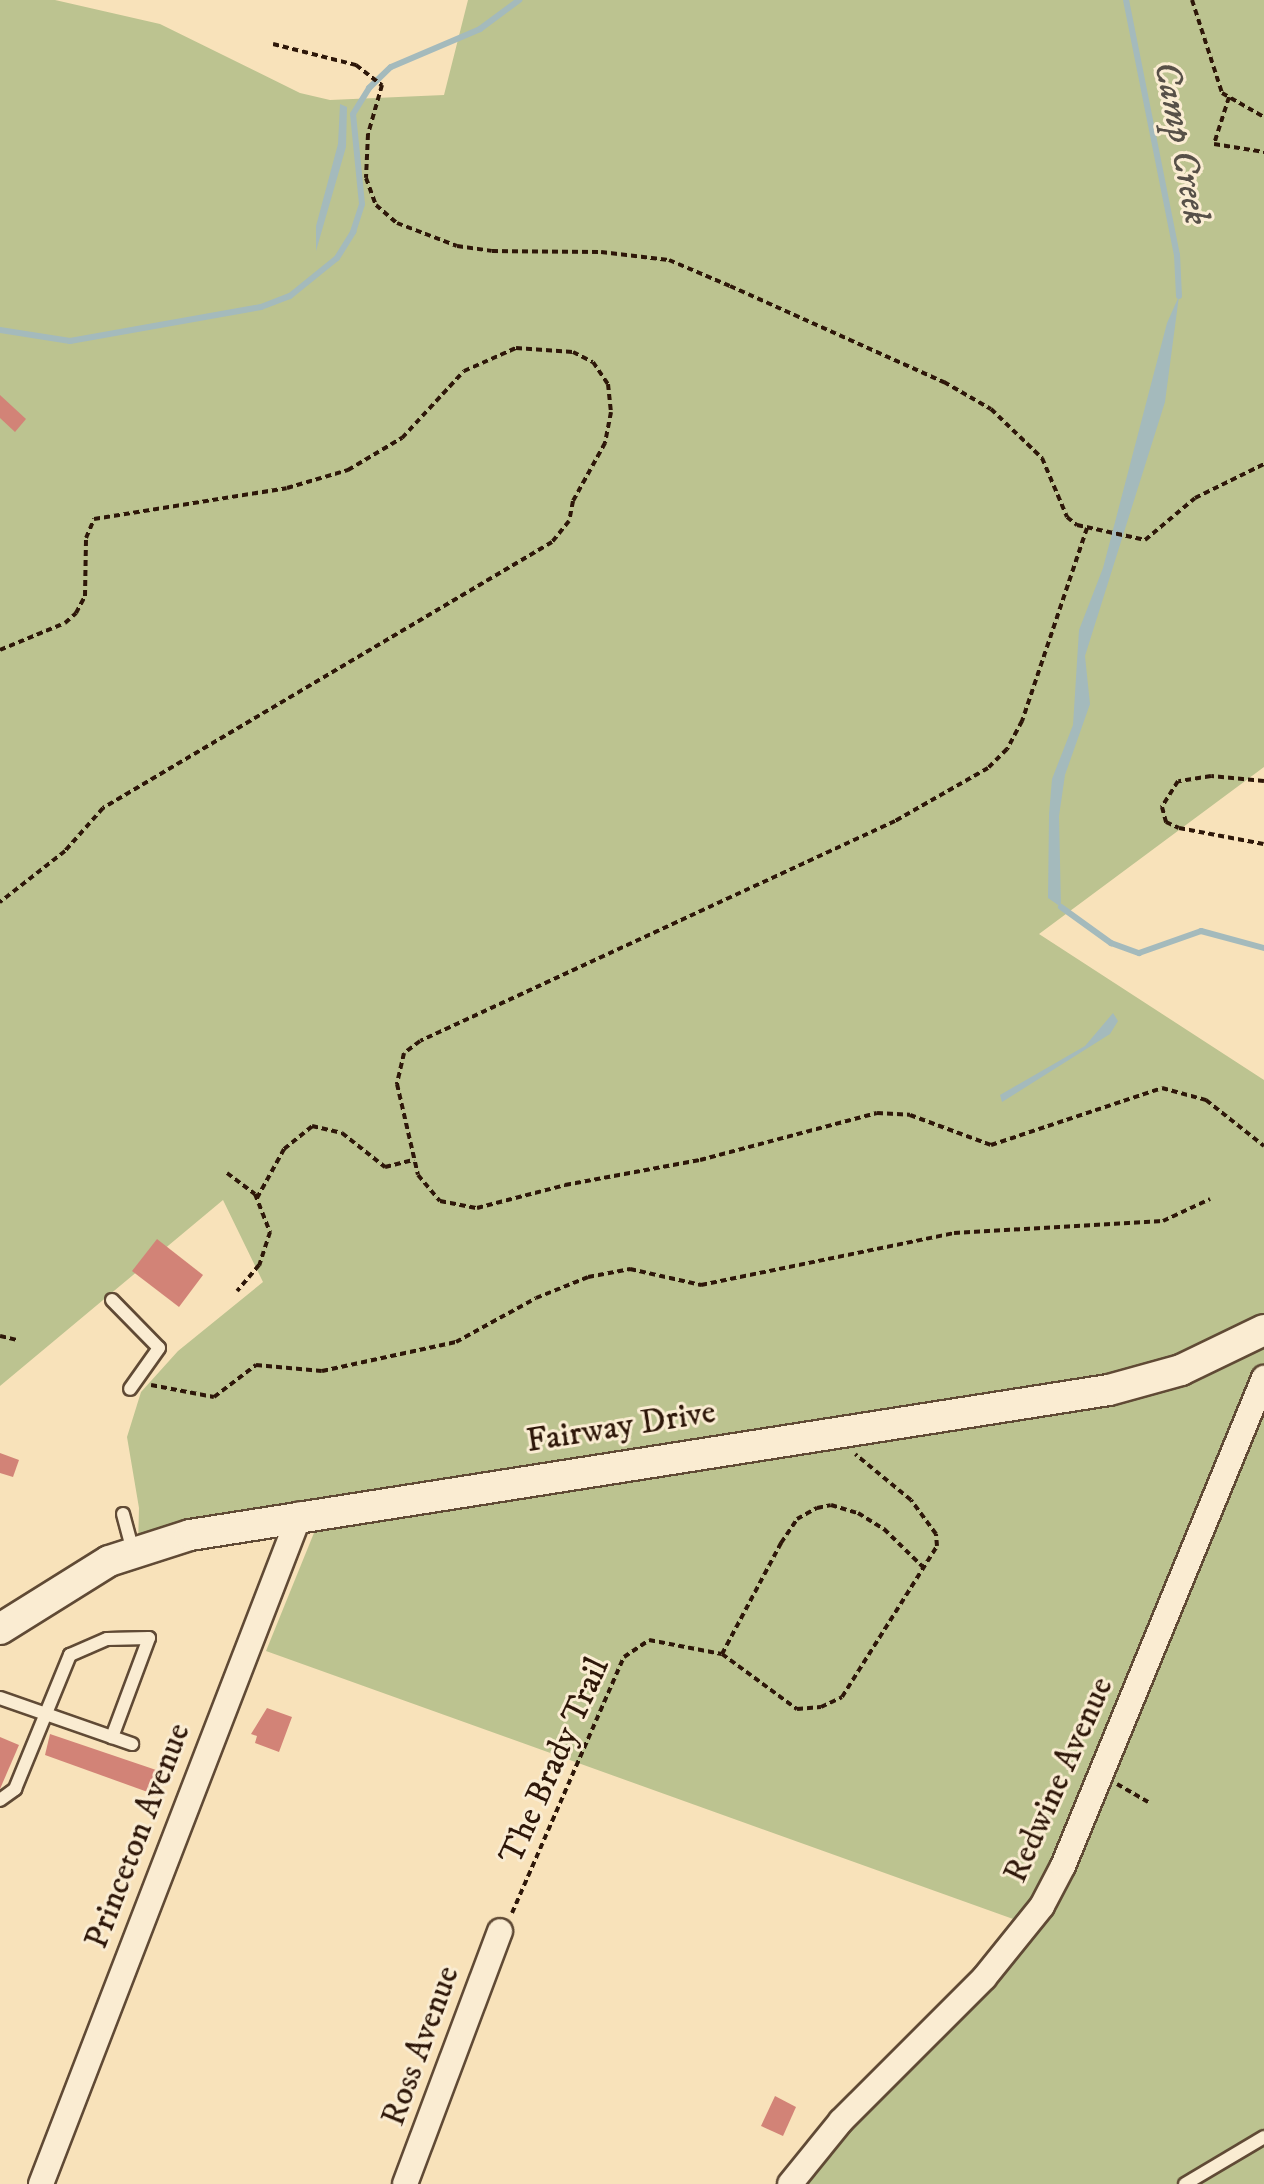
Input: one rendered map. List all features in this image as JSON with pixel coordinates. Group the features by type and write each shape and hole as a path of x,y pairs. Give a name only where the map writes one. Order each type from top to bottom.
{"street":[{"name":"Fairway Drive","path":"0,1629 73,1580 133,1552 190,1535 300,1514 1145,1382 1217,1356 1264,1330"},
{"name":"Redwine Avenue","path":"790,2184 841,2121 1015,1943 1063,1866 1264,1378"},
{"name":"Princeton Avenue","path":"41,2184 300,1514"},
{"name":"Ross Avenue","path":"405,2184 500,1931"}],"lane":[{"path":"112,1300 159,1348 132,1384"},
{"path":"123,1514 133,1552"},
{"path":"0,1800 15,1789 70,1655 107,1639 149,1638 112,1737"},
{"path":"0,1698 132,1744"},
{"path":"1185,2184 1264,2137"}],"path":[{"path":"1192,0 1222,93 1264,117"},
{"path":"273,44 356,65 382,85 368,134 366,178 376,205 397,223 457,246 492,251 601,252 669,260 730,286 944,382 991,409 1042,458 1067,517 1087,528 1145,540 1195,498 1264,464"},
{"path":"1229,97 1214,144 1264,152"},
{"path":"0,650 65,623 76,613 85,596 86,538 94,519 287,488 360,465 402,438 464,371 516,348 573,352 593,362 608,384 611,412 605,443 573,501 569,521 552,542 103,808 65,851 0,902"},
{"path":"1087,528 1022,721 1007,749 988,768 895,821 420,1041 398,1067 414,1160 430,1194 455,1207 477,1208 565,1185 700,1160 877,1113 910,1115 991,1145 1162,1088 1206,1100 1264,1146"},
{"path":"1264,781 1211,776 1178,781 1162,807 1166,822 1179,828 1264,844"},
{"path":"257,1198 284,1149 312,1126 342,1133 385,1167 414,1160"},
{"path":"227,1173 257,1198 270,1232 269,1245 237,1291"},
{"path":"132,1384 193,1397 214,1397 256,1365 322,1371 456,1342 588,1277 630,1269 701,1285 954,1233 1163,1221 1210,1199"},
{"path":"0,1336 17,1340"},
{"name":"The Brady Trail","path":"500,1931 537,1863 624,1657 649,1640 722,1654 797,1709 821,1707 842,1697 937,1546 936,1534 911,1500 856,1460 858,1443 852,1430"},
{"path":"722,1654 781,1543 797,1519 817,1508 831,1505 858,1513 884,1529 925,1568"},
{"path":"1102,1774 1148,1802"}],"green space":[{"path":"0,0 55,0 160,24 300,93 330,100 444,95 468,0 1264,0 1264,767 1039,934 1264,1080 1264,2184 801,2184 1024,1923 266,1651 318,1523 138,1548 139,1508 127,1437 141,1392 178,1351 263,1282 223,1200 0,1386"}],"shaded area":[{"path":"340,104 347,107 346,147 316,251 316,226 338,144"},
{"path":"1179,296 1165,402 1085,656 1090,704 1065,775 1059,816 1061,907 1048,898 1049,814 1052,779 1073,725 1079,630 1103,568 1167,323"},
{"path":"1113,1013 1118,1021 1110,1034 1002,1102 1000,1095 1085,1046"}],"building":[{"path":"0,395 26,419 15,432 0,418"},
{"path":"157,1239 203,1275 179,1307 132,1271"},
{"path":"0,1453 19,1460 13,1477 0,1473"},
{"path":"267,1708 292,1717 279,1752 255,1743 257,1736 251,1734"},
{"path":"50,1734 165,1773 156,1795 45,1755"},
{"path":"0,1737 19,1745 0,1789"},
{"path":"775,2096 796,2107 783,2136 761,2126"}],"waterway":[{"path":"0,330 70,341 261,307 290,296 337,258 353,232 362,204 353,114 369,88 391,67 480,29 519,0"},
{"name":"Camp Creek","path":"1126,0 1177,255 1179,296"},
{"name":"Camp Creek","path":"1061,907 1111,943 1139,953 1201,931 1264,948"}]}
